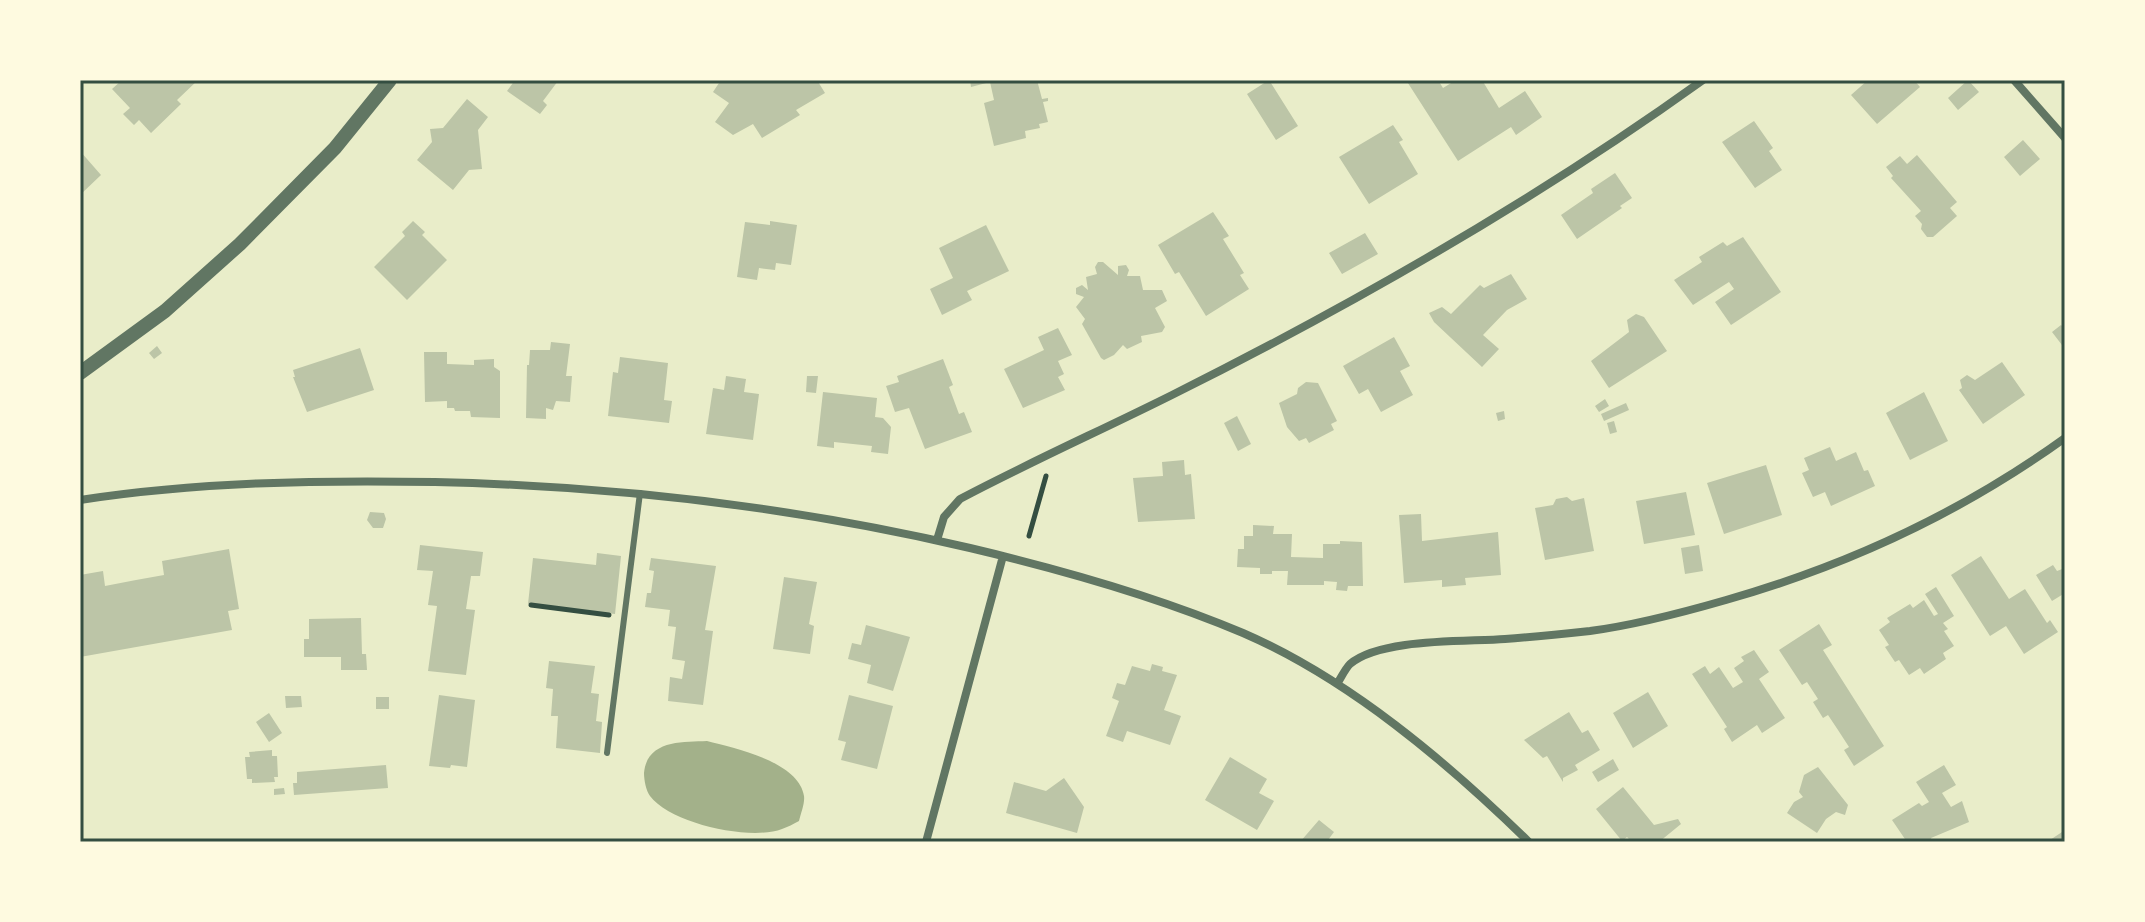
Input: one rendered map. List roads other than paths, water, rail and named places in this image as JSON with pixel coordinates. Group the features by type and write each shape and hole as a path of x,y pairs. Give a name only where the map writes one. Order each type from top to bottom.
{"street":[{"path":"80,373 165,311 240,244 335,148 390,80"},
{"path":"937,540 944,517 960,499 1211,375 1424,260 1583,163 1703,80"},
{"path":"2014,80 2064,135"},
{"path":"1337,684 1351,664 1375,652 1406,645 1592,631 1672,616 1803,576 1905,535 2065,438"},
{"path":"80,500 155,489 198,487 378,481 510,484 640,493 791,512 937,540 1085,577 1244,634 1337,684 1383,716 1438,760 1529,842"},
{"path":"926,842 1003,556"}],"lane":[{"path":"607,753 640,493"}]}
